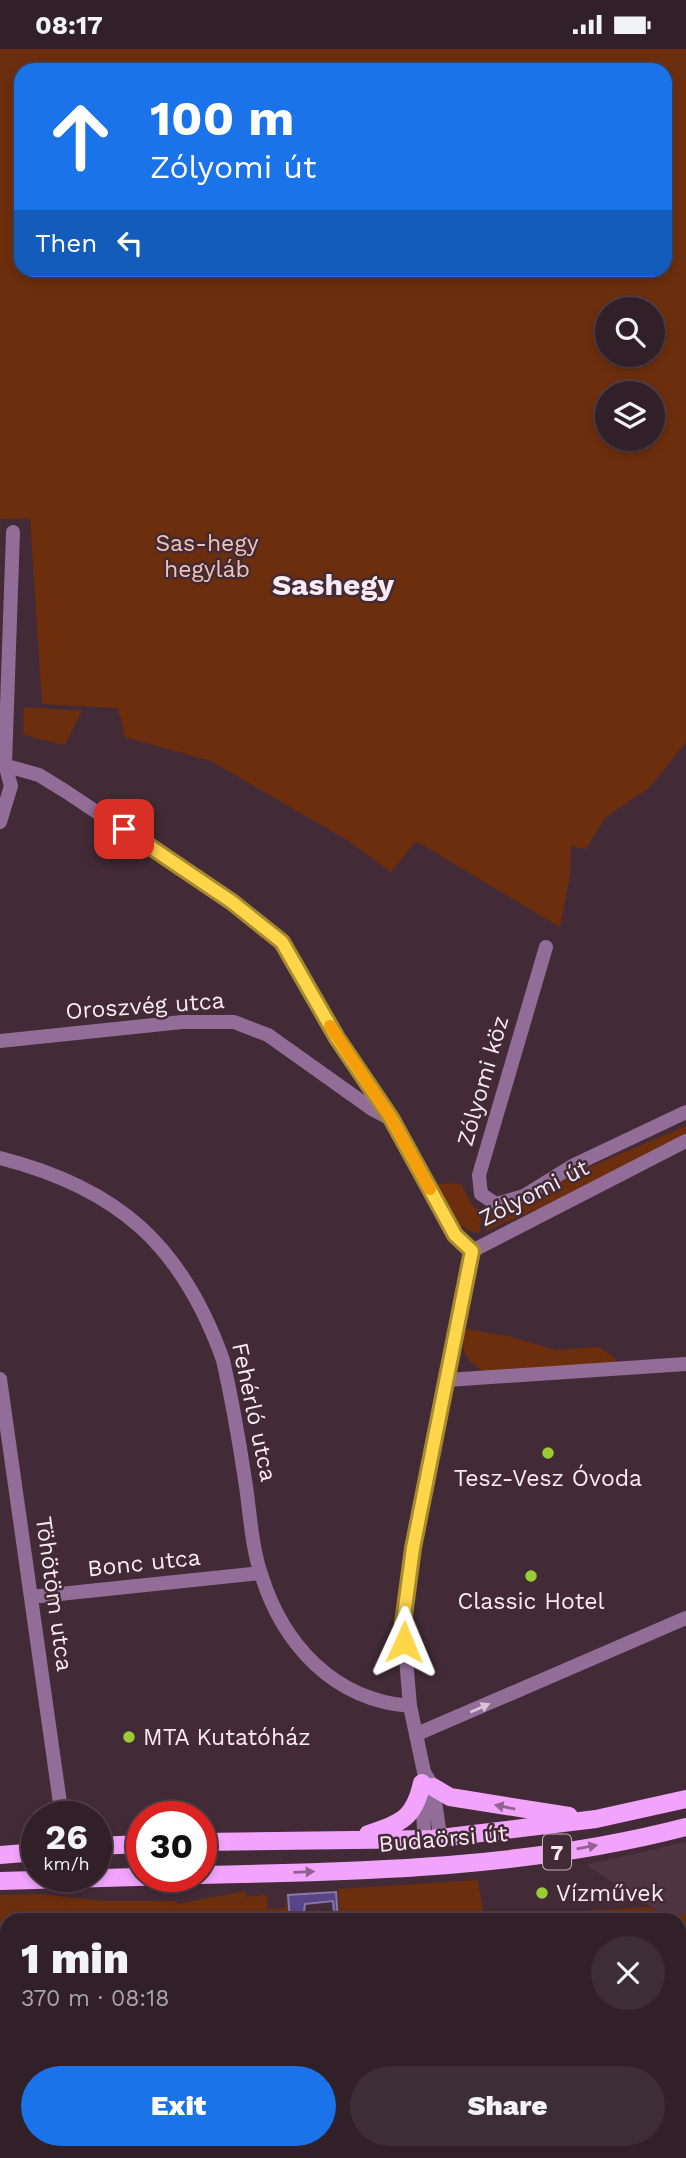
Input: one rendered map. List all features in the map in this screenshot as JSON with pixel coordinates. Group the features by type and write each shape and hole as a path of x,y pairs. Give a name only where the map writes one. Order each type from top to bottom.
{"main road":[{"path":"351,1839 398,1824 418,1803 426,1781 450,1797 530,1812 596,1819"},
{"name":"Budaörsi út","path":"217,1842 351,1839 596,1819 686,1799"},
{"name":"Budaörsi út","path":"217,1874 471,1863 554,1853 643,1838 686,1827"},
{"path":"432,1833 446,1852 471,1863"},
{"path":"375,1869 424,1853 432,1833"},
{"path":"0,1855 21,1853"},
{"path":"0,1881 126,1877"}],"street":[{"path":"0,822 11,786 3,764 13,532"},
{"path":"3,764 39,775 65,791 232,902 282,942 337,1038 391,1118 455,1235 472,1251"},
{"name":"Zólyomi köz","path":"513,1200 496,1205 486,1200 479,1188 479,1175 546,947"},
{"name":"Oroszvég utca","path":"0,1041 182,1022 234,1021 268,1035 372,1109 391,1118"},
{"name":"Zólyomi út","path":"513,1200 574,1165 686,1112"},
{"name":"Zólyomi út","path":"447,1380 472,1251 686,1141"},
{"name":"Fehérló utca","path":"0,1158 74,1182 100,1195 160,1245 183,1273 212,1328 223,1360 260,1573 287,1631 317,1669 335,1683 369,1699 410,1706"},
{"path":"432,1833 426,1781 410,1706 403,1623 447,1380 686,1364"},
{"name":"Töhötöm utca","path":"0,1379 60,1801"},
{"name":"Bonc utca","path":"32,1597 260,1573"},
{"path":"416,1734 686,1618"}],"shaded area":[{"path":"686,1842 686,1913 661,1913 586,1865"},
{"path":"336,1892 338,1913 332,1913 333,1901 305,1904 304,1911 307,1913 289,1913 288,1895"}],"green space":[{"name":"Sas-hegy hegyláb","path":"0,49 686,49 686,742 651,786 605,818 586,849 571,846 570,875 560,927 416,841 391,872 347,840 211,761 125,737 118,708 42,704 30,518 0,519"},
{"path":"24,707 82,711 65,745 23,735"},
{"path":"686,1126 686,1136 560,1199 486,1231 488,1209 510,1208 573,1174"},
{"path":"461,1184 474,1208 481,1209 480,1233 465,1228 453,1216 436,1185"},
{"path":"466,1329 507,1336 556,1350 599,1347 616,1359 615,1363 486,1372 466,1355 463,1343"},
{"path":"478,1880 483,1913 340,1913 338,1889"},
{"path":"245,1891 247,1897 267,1895 268,1909 286,1908 287,1894 288,1913 0,1913 0,1895 42,1894 103,1901 176,1901 177,1904"},
{"path":"651,1907 661,1913 551,1913"}],"slow traffic":[{"path":"330,1026 391,1118 430,1189"}],"place":[{"name":"Tesz-Vesz Óvoda","path":"548,1453"},
{"name":"Classic Hotel","path":"531,1576"},
{"name":"MTA Kutatóház","path":"129,1737"},
{"name":"Vízművek","path":"542,1893"}],"district":[{"name":"Sashegy","path":"333,584"}],"route":[{"path":"124,829 232,902 282,942 303,974 337,1038 391,1118 455,1235 472,1251 413,1548 403,1623 404,1642"}]}
